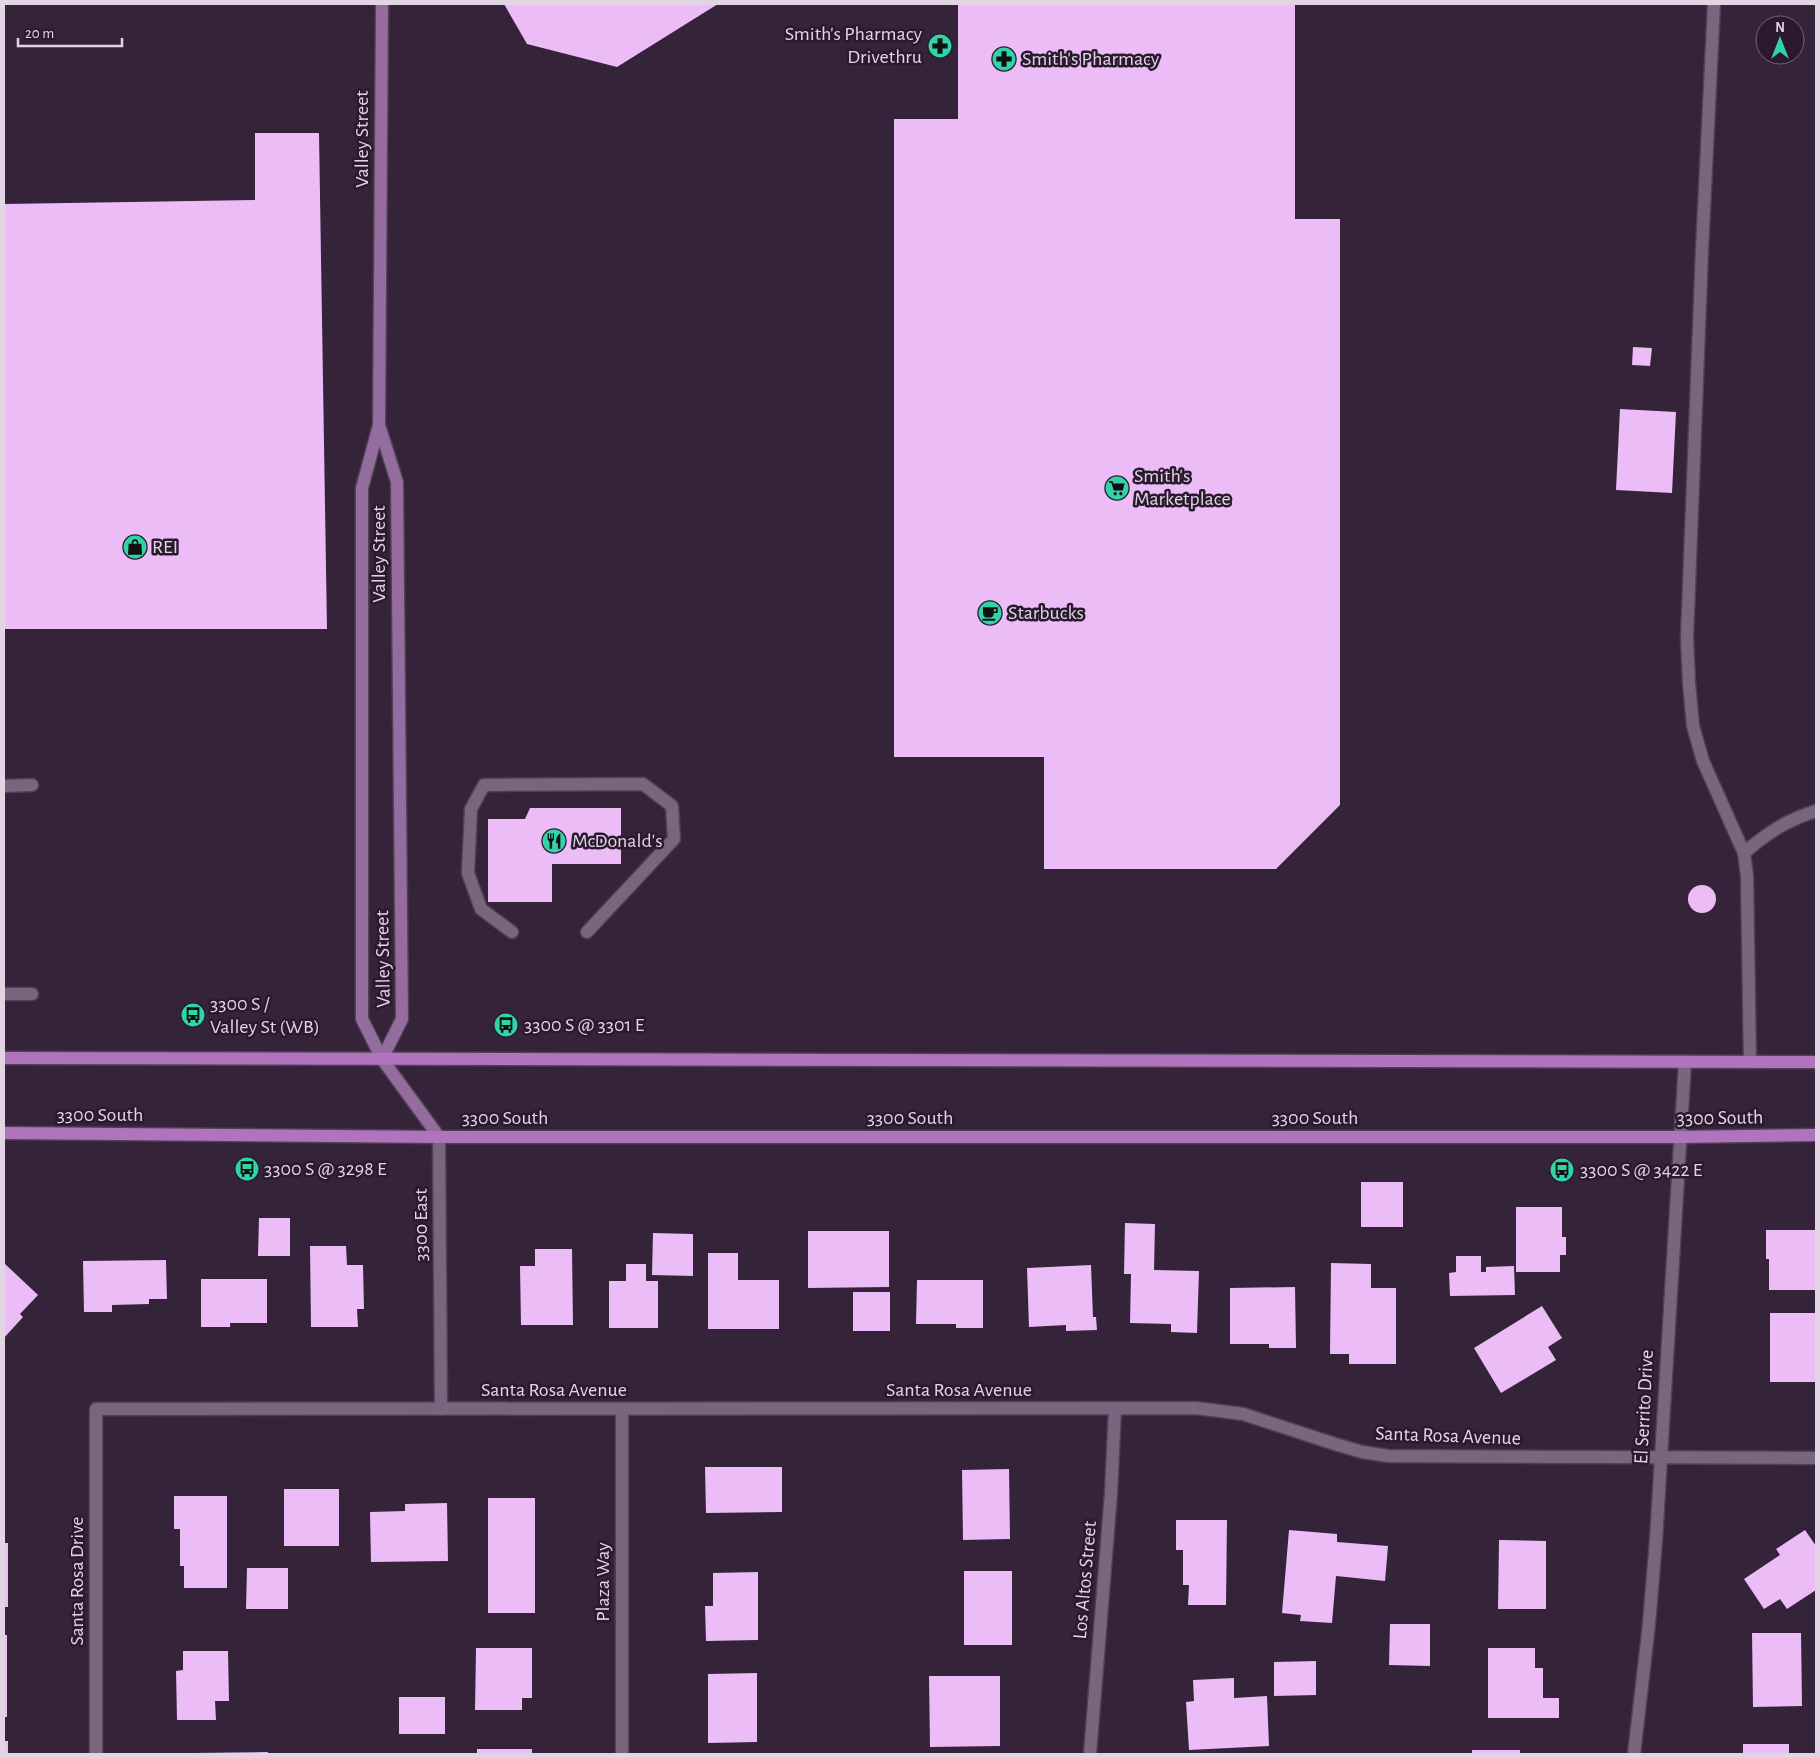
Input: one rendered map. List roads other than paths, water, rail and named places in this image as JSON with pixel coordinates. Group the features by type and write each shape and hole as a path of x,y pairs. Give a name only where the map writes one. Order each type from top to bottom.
{"main road":[{"path":"4,1058 1816,1062"},
{"name":"3300 South","path":"4,1133 439,1137 1680,1137 1816,1135"}],"street":[{"name":"Valley Street","path":"382,4 379,425 362,488 362,1019 382,1059"},
{"path":"1714,4 1702,250 1687,638 1693,726 1703,761 1744,853 1747,876 1750,1062"},
{"name":"Valley Street","path":"379,425 397,482 402,1019 382,1059"},
{"path":"512,932 481,909 468,873 471,809 484,785 644,784 672,806 674,839 587,932"},
{"path":"4,786 32,785"},
{"path":"1744,853 1764,836 1796,817 1816,811"},
{"path":"4,994 32,994"},
{"path":"382,1059 439,1137"},
{"name":"El Serrito Drive","path":"1634,1754 1649,1624 1656,1540 1685,1062"},
{"name":"3300 East","path":"439,1137 440,1409"},
{"name":"Santa Rosa Avenue","path":"96,1409 1196,1408 1243,1414 1362,1452 1388,1456 1816,1458"},
{"name":"Santa Rosa Drive","path":"96,1409 96,1754"},
{"name":"Plaza Way","path":"622,1409 622,1754"},
{"name":"Los Altos Street","path":"1090,1754 1111,1493 1115,1409"}],"place":[{"name":"Smith's Pharmacy Drivethru","path":"940,46"},
{"name":"Smith's Pharmacy","path":"1004,59"},
{"name":"Smith's Marketplace","path":"1117,488"},
{"name":"REI","path":"135,547"},
{"name":"Starbucks","path":"990,613"},
{"name":"McDonald's","path":"554,841"},
{"name":"3300 S / Valley St (WB)","path":"193,1015"},
{"name":"3300 S @ 3301 E","path":"506,1025"},
{"name":"3300 S @ 3298 E","path":"247,1169"},
{"name":"3300 S @ 3422 E","path":"1562,1170"}]}
